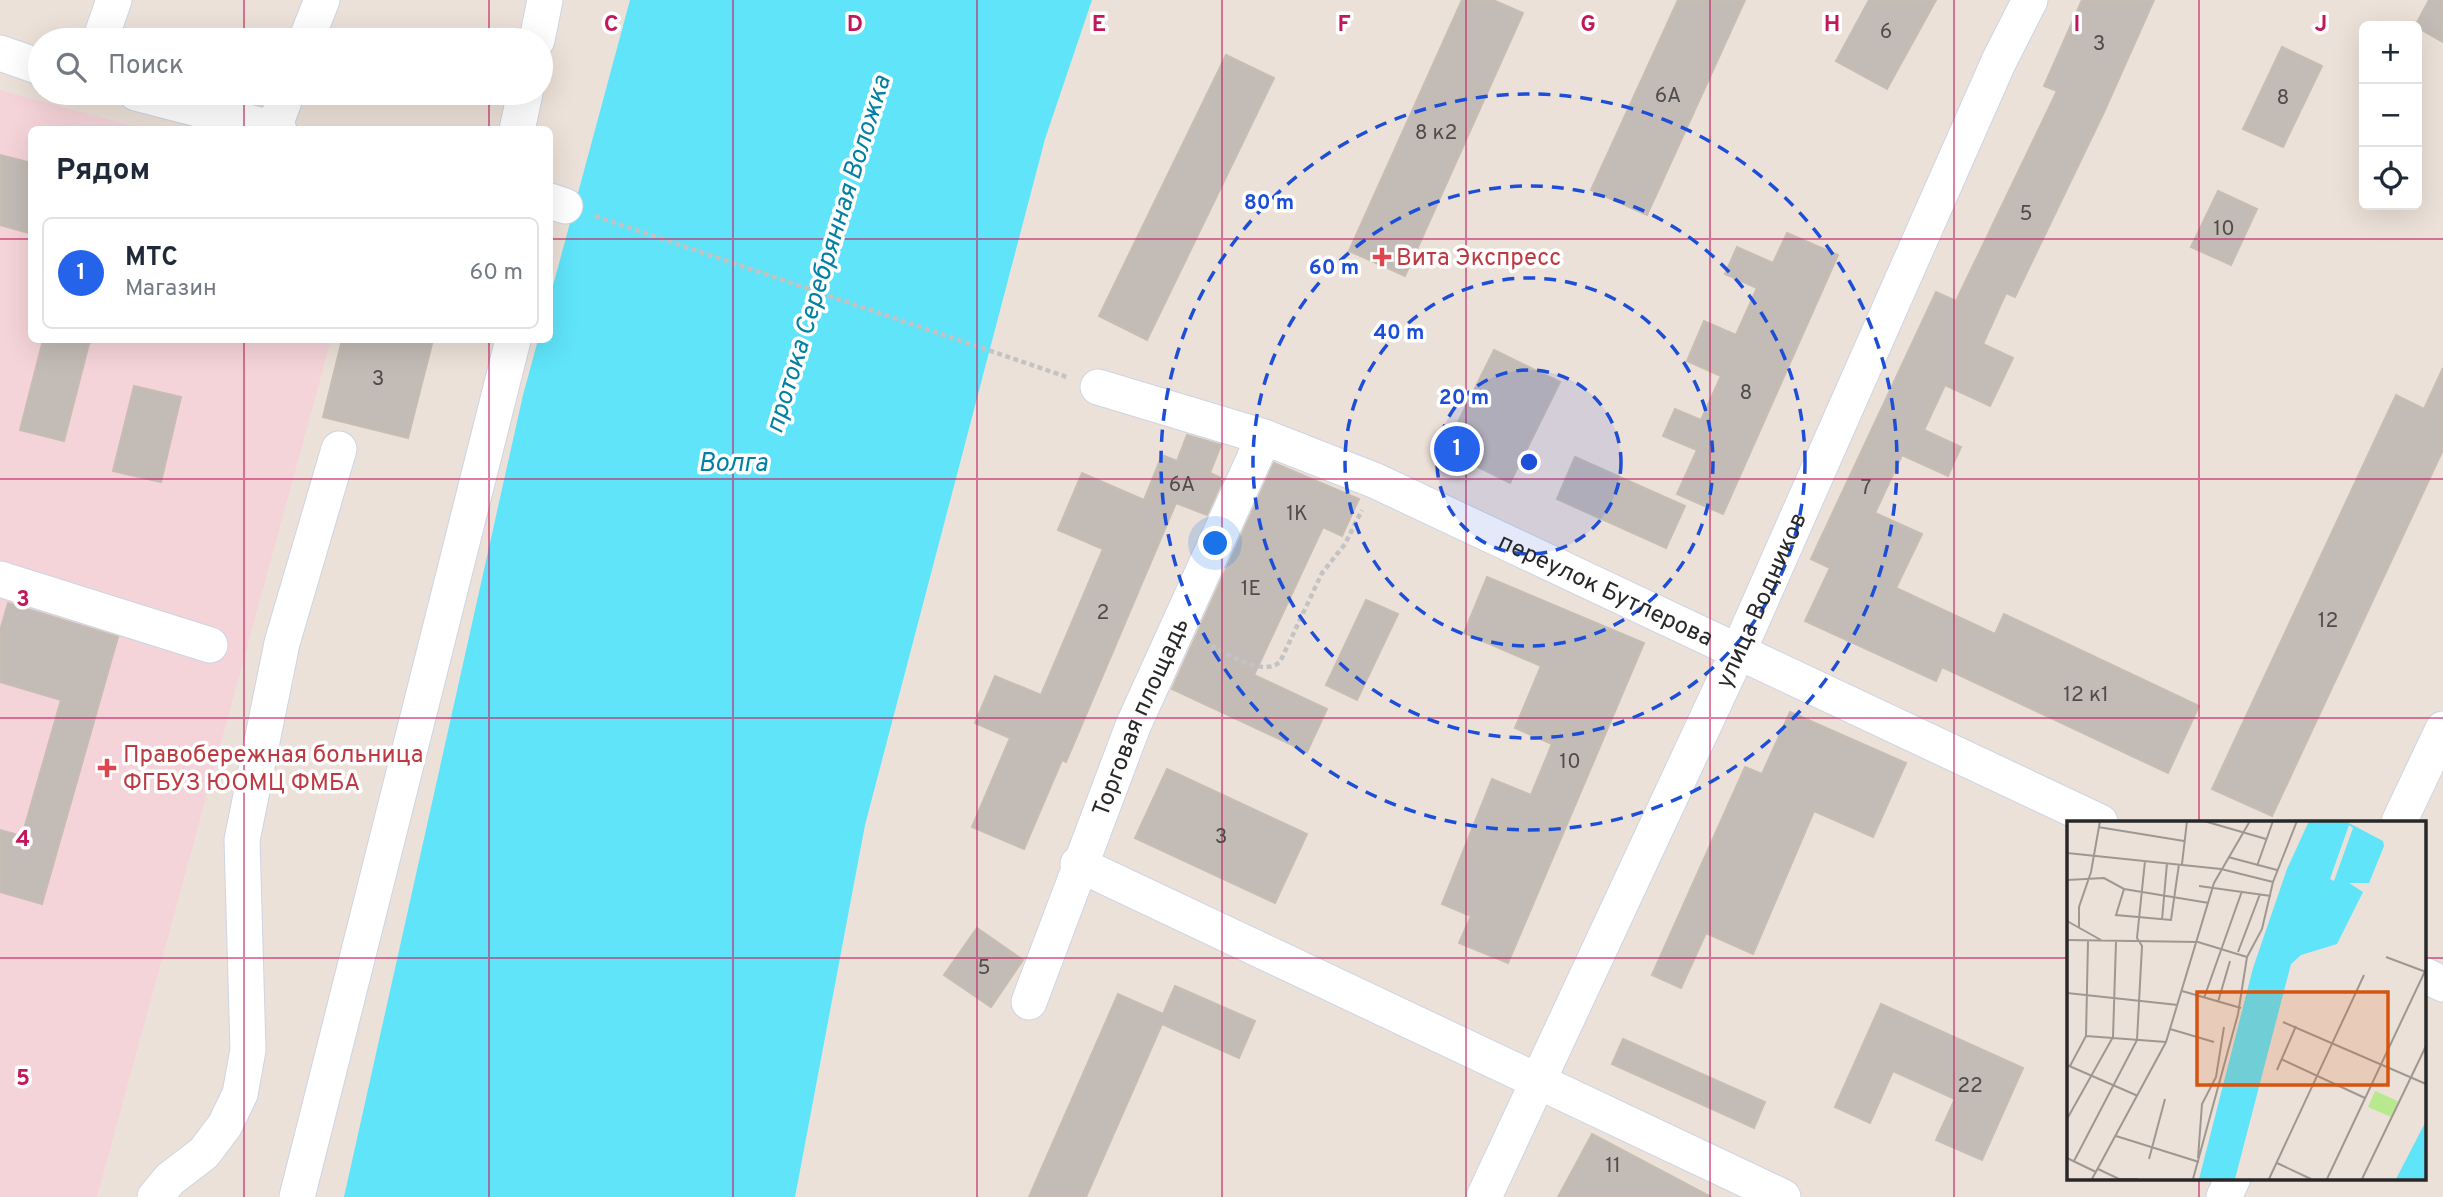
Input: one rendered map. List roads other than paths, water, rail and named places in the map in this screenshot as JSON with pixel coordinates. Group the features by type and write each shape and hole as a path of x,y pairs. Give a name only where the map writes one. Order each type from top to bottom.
{"street":[{"path":"104,28 114,0"},
{"path":"310,28 321,0"},
{"path":"539,28 545,0"},
{"name":"улица Водников","path":"1484,1197 1738,652 1999,61 2030,0"},
{"path":"0,54 28,63"},
{"path":"183,105 264,126"},
{"path":"277,126 283,105"},
{"path":"518,126 522,105"},
{"path":"297,1197 512,343"},
{"name":"переулок Бутлерова","path":"1098,387 1264,437 1376,481 2099,821"},
{"name":"Торговая площадь","path":"1029,1002 1078,864 1175,629 1264,437"},
{"path":"155,1197 170,1179 204,1153 225,1125 240,1094 248,1050 242,840 282,643 339,449"},
{"path":"0,579 210,645"},
{"path":"2399,821 2443,729"},
{"path":"1078,864 1783,1197"},
{"path":"2426,976 2443,984"},
{"path":"2224,1197 2232,1180"}],"water":[{"name":"Волга","path":"630,0 1092,0 1045,139 865,825 795,1197 344,1197 523,395 537,343 553,343 553,286"}],"place":[{"name":"Вита Экспресс","path":"1382,257"},
{"name":"МТС","path":"1457,449"},
{"name":"Правобережная больница ФГБУЗ ЮОМЦ ФМБА","path":"107,768"}],"water label":[{"name":"протока Серебрянная Воложка","path":"827,254"}]}
